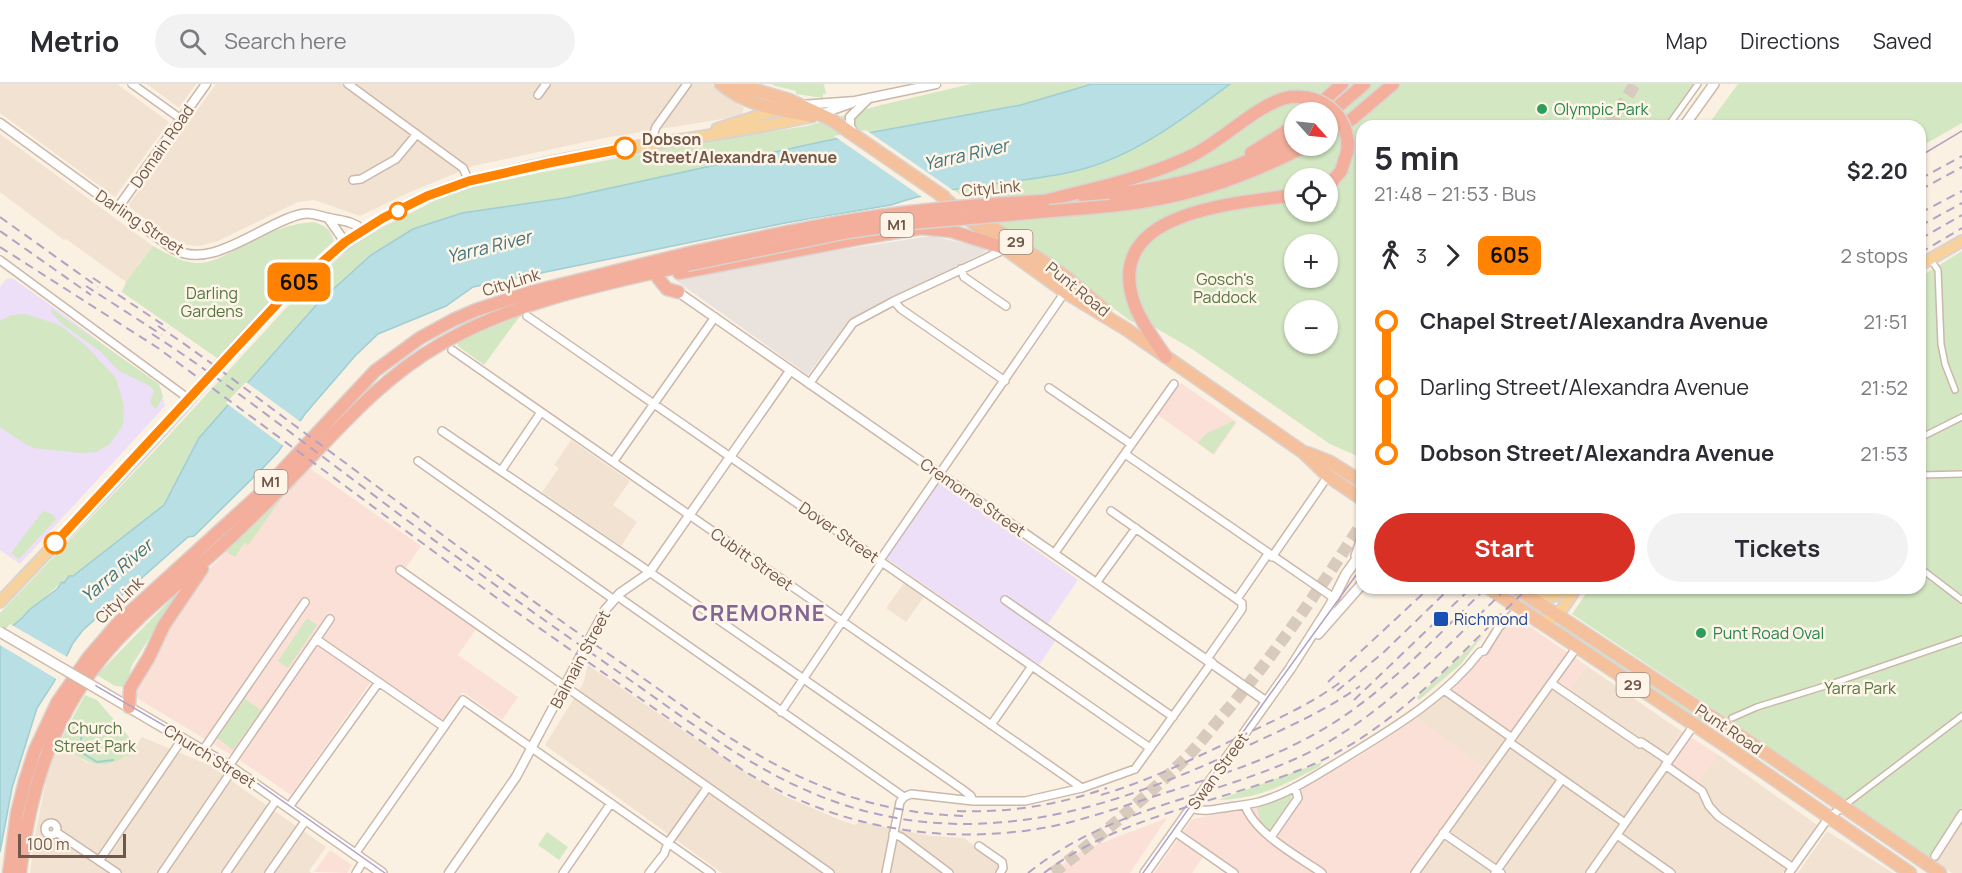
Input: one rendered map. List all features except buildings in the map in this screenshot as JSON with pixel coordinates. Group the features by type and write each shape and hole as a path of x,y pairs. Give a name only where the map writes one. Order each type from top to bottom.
{"highway":[{"name":"Punt Road","path":"721,84 742,98 777,110 817,115"},
{"name":"Punt Road","path":"735,84 765,89 843,126 858,139 944,198 991,225 1066,277 1126,329"},
{"path":"1322,102 1341,84"},
{"path":"1338,106 1364,84"},
{"path":"1338,127 1393,84"},
{"path":"1109,195 1149,173 1195,154 1274,101 1290,97 1312,98 1324,103 1334,111 1345,128 1347,152 1338,174"},
{"path":"777,110 801,105"},
{"path":"1193,181 1241,159 1284,132"},
{"name":"M1","path":"20,873 27,820 34,790 53,738 71,702 92,671 124,633 220,547 290,479 355,410 404,369 441,344 505,315 686,260 912,222 1193,181 1247,162 1284,143"},
{"name":"M1","path":"1109,195 1166,199 1209,188 1259,170 1286,156"},
{"name":"CityLink","path":"9,873 17,813 32,758 57,703 88,658 119,622 263,490 375,371 420,338 477,310 531,292 686,260 807,229 880,216 1109,195"},
{"path":"1166,357 1140,316 1130,288 1131,264 1142,242 1162,226 1192,212 1284,196"},
{"name":"Punt Road","path":"944,198 1004,248 1065,292 1126,329 1303,452 1328,476 1356,495"},
{"path":"550,300 921,228 951,231 1004,248"},
{"path":"658,278 667,288 678,292"},
{"name":"Punt Road","path":"1303,452 1330,462 1356,478"},
{"path":"129,707 130,688 149,657 164,625 185,592 220,547"},
{"name":"Punt Road","path":"1498,594 1694,724 1829,817 1902,871"},
{"name":"Punt Road","path":"1526,594 1726,726 1940,873"}],"main road":[{"path":"1688,120 1714,84"},
{"path":"688,138 777,110"},
{"path":"0,602 288,292 345,242 383,218 427,196 469,181 556,161 735,132 817,115"},
{"path":"1926,261 1962,241"},
{"path":"1351,566 1356,553"},
{"name":"Swan Street","path":"1145,873 1268,702 1356,560"},
{"name":"Swan Street","path":"1290,669 1356,590"},
{"path":"1532,598 1554,597 1558,594"},
{"path":"1538,621 1548,620 1557,615 1572,594"},
{"name":"Church Street","path":"0,632 231,767 382,873"}],"street":[{"path":"132,84 181,119"},
{"name":"Domain Road","path":"117,209 206,84"},
{"path":"348,84 463,168 469,181"},
{"path":"538,95 546,84"},
{"path":"656,143 654,133 656,127 687,84"},
{"path":"801,105 868,99 936,84"},
{"path":"1672,120 1698,84"},
{"path":"843,126 868,99"},
{"path":"817,115 855,101"},
{"name":"Darling Street","path":"0,123 172,248 190,256 216,251 301,214 311,213 347,221 363,230"},
{"path":"353,180 361,179 396,159 416,135"},
{"path":"328,218 345,242"},
{"path":"809,384 853,323 1004,248"},
{"path":"1930,259 1938,270 1941,344 1945,364 1955,390"},
{"path":"3,265 189,399"},
{"path":"961,269 964,277 1006,306"},
{"name":"Cremorne Street","path":"678,292 1268,702"},
{"path":"781,712 880,565 880,560 1065,292"},
{"path":"894,301 901,309 1005,381"},
{"name":"Dover Street","path":"528,316 1150,748"},
{"path":"613,462 715,317"},
{"name":"Cubitt Street","path":"452,350 1082,788"},
{"name":"Balmain Street","path":"449,873 516,777 615,598 650,573 790,371"},
{"path":"1054,554 1174,384"},
{"path":"1049,388 1131,444"},
{"path":"501,471 541,412"},
{"path":"1926,435 1962,417"},
{"path":"442,431 962,789 971,796 973,801"},
{"path":"1125,454 1334,598"},
{"path":"418,461 904,796"},
{"path":"1926,475 1962,474"},
{"path":"1237,599 1328,476"},
{"path":"886,873 900,802 904,796 911,794 973,801 1025,801 1082,788 1135,769 1210,661 1242,609 1242,603 1111,511"},
{"path":"1096,583 1136,528"},
{"path":"399,570 830,873"},
{"path":"1926,573 1962,600"},
{"path":"1005,600 1173,717"},
{"path":"203,750 305,602"},
{"path":"1191,808 1199,811 1260,802 1295,787 1372,742 1444,690 1464,672 1481,651 1484,651 1498,627 1519,609"},
{"path":"162,873 330,619"},
{"path":"316,639 444,727"},
{"path":"1732,718 1757,707 1962,639"},
{"path":"1415,873 1577,647"},
{"path":"991,726 1032,666"},
{"path":"289,807 378,682"},
{"path":"1551,683 1640,744 1641,742 1667,762 1702,791 1711,809 1718,816 1791,871 1829,817 1962,716"},
{"path":"1444,690 1562,779 1625,823"},
{"path":"355,854 463,700 711,873"},
{"path":"1590,873 1694,724"},
{"path":"99,861 183,738"},
{"path":"1443,833 1498,872 1562,779"},
{"path":"1271,837 1298,798 1295,787"},
{"path":"649,873 707,788"},
{"path":"226,873 277,799"},
{"path":"563,873 611,803"},
{"path":"1245,805 1248,815 1271,837 1322,873"},
{"path":"1935,856 1962,814"},
{"path":"269,873 306,820"},
{"path":"56,832 117,873"},
{"path":"1174,832 1234,873"},
{"path":"893,834 901,837 950,873"},
{"path":"1617,835 1671,873"},
{"path":"979,846 1004,864 1000,873"},
{"path":"356,873 364,860"}],"shaded area":[{"path":"0,84 117,84 169,122 115,197 0,113"},
{"path":"147,84 196,84 179,108"},
{"path":"216,84 711,84 744,108 741,116 604,138 473,166 360,216 314,200 298,202 218,241 200,246 186,245 167,235 129,207 129,204"},
{"path":"0,134 153,246 126,282 66,239 64,240 0,192"},
{"path":"931,236 985,248 985,252 849,320 808,375 674,279 800,256"},
{"path":"12,278 161,389 165,406 20,564 0,550 0,287 6,279"},
{"path":"1181,383 1237,422 1214,455 1158,415"},
{"path":"571,440 630,481 613,505 637,522 621,546 542,492 559,468 554,465"},
{"path":"308,467 421,546 405,569 481,622 458,655 518,697 502,720 463,692 439,726 372,680 291,795 238,759 135,697 133,691 172,618 197,582"},
{"path":"939,482 1078,580 1047,625 1060,634 1039,665 886,558"},
{"path":"904,583 924,597 906,622 886,608"},
{"path":"1516,617 1587,666 1564,697 1552,688 1515,742 1444,694 1468,673 1496,637"},
{"path":"588,665 729,762 784,796 855,825 859,822 932,836 964,838 1001,866 995,873 722,873 545,745 583,684"},
{"path":"1587,666 1681,731 1662,761 1698,783 1717,754 1817,825 1783,873 1418,873 1492,773 1416,718 1444,694 1515,741 1552,688 1564,697"},
{"path":"1416,718 1492,772 1418,873 1225,873 1203,857 1192,873 1154,873 1192,819 1250,808 1309,785 1359,756"},
{"path":"1681,731 1717,754 1698,783 1662,761"},
{"path":"142,737 209,765 326,847 309,871 311,873 30,873 47,776 59,743 86,762 101,765 111,764 128,756"},
{"path":"1962,807 1962,873 1952,873 1930,858"},
{"path":"1167,818 1130,873 1050,873 1083,850"},
{"path":"1827,831 1893,873 1798,873"},
{"path":"330,850 352,865 347,873 314,872"}],"green space":[{"path":"773,84 824,84 826,94 823,94 823,98 796,94 796,91"},
{"path":"971,84 1092,84 1021,105 825,141 565,198 462,213 413,229 371,255 318,303 199,438 164,505 73,576 69,576 64,583 62,582 7,631 0,642 0,613 161,444 287,307 325,270 364,237 444,196 486,183 715,140 807,126 881,105"},
{"name":"Gosch's Paddock","path":"1230,84 1696,84 1670,120 1356,120 1356,455 1330,444 1192,349 1147,323 1132,322 954,190 1073,172 1202,105"},
{"path":"1738,84 1962,84 1962,123 1927,143 1926,120 1711,120"},
{"name":"Darling Gardens","path":"314,222 327,228 334,241 281,289 217,358 122,292 126,282 153,246 182,260 201,263 217,259 285,227"},
{"name":"Yarra Park","path":"1962,251 1962,807 1930,858 1572,614 1586,594 1926,594 1926,273"},
{"path":"52,309 159,384 163,397 156,409 150,403 154,390 119,371 100,351 62,324 51,312"},
{"path":"25,314 60,325 86,346 116,378 124,406 123,425 110,444 96,452 81,453 34,448 0,427 0,321 11,315"},
{"path":"520,316 484,365 458,346 463,339"},
{"path":"1233,421 1235,423 1213,454 1198,443 1206,434"},
{"path":"294,482 297,484 284,495 248,545 244,543 235,557 225,551"},
{"path":"43,511 52,514 56,519 19,559 11,553"},
{"path":"174,596 175,598 132,665 126,687 115,686 97,675"},
{"path":"307,618 317,625 288,668 278,661"},
{"path":"1562,625 1713,724 1709,728 1558,627"},
{"path":"1484,634 1461,664 1419,700 1417,697"},
{"name":"Church Street Park","path":"85,695 97,700 136,745 128,757 126,755 108,764 99,764 83,759 59,743"},
{"path":"245,699 261,710 233,750 217,738"},
{"path":"1322,762 1319,767 1270,790 1246,797 1218,800"},
{"path":"1292,793 1290,801 1272,830 1267,830 1260,820 1257,808"},
{"path":"547,832 568,847 559,860 538,845"}],"water":[{"name":"Yarra River","path":"1092,84 1230,84 1155,137 1093,166 1049,176 935,193 891,205 785,223 473,287 446,306 378,334 355,356 305,414 278,452 261,470 194,536 188,537 83,630 73,643 54,682 37,708 12,788 0,852 0,642 7,631 29,610 57,589 62,582 64,583 69,576 73,576 164,505 199,438 318,303 371,255 413,229 462,213 565,198 825,141 1021,105"}],"pier":[{"path":"866,130 957,193 925,199 834,136"},
{"path":"904,204 683,247 683,245 811,219"},
{"path":"246,382 302,423 285,447 226,403"},
{"path":"10,624 69,658 58,680 0,645 0,636"}],"waterway":[{"path":"82,728 81,740 84,754 97,762 113,760"}],"tunnel":[{"path":"1613,120 1635,84"},
{"path":"1053,873 1136,804 1193,751 1275,650 1356,532"}],"tram line":[{"path":"1926,152 1962,131"},
{"path":"1143,873 1356,575"},
{"path":"0,630 230,764 385,873"}],"railway":[{"path":"1926,176 1962,156"},
{"path":"1926,187 1962,167"},
{"path":"1926,210 1962,191"},
{"path":"1926,223 1962,203"},
{"path":"1926,236 1962,215"},
{"path":"0,217 98,287"},
{"path":"1926,249 1962,228"},
{"path":"0,231 91,295"},
{"path":"0,247 158,348 505,604 744,771 800,800 871,824 936,833 1002,833 1035,829 1106,812 1259,760 1301,742 1361,704 1416,656 1480,594"},
{"path":"93,278 168,328"},
{"path":"86,286 162,335"},
{"path":"158,326 520,591 684,707 768,761 812,782 859,799 910,811 966,816"},
{"path":"152,334 229,387 420,530 706,733 765,770 796,786 861,810 911,820 960,824 1009,822 1056,814 1104,802 1197,769 1303,720 1360,686"},
{"path":"1328,682 1423,594"},
{"path":"1337,691 1384,652 1444,594"},
{"path":"1354,700 1465,594"},
{"path":"1028,873 1092,833 1158,807 1261,773 1326,743 1355,725 1408,683 1501,594"},
{"path":"1044,873 1107,836 1141,822 1280,777 1314,764 1345,748 1402,708 1522,594"},
{"path":"1101,795 1170,769 1264,725 1304,705 1342,681"},
{"path":"957,811 995,811 1033,807 1107,788"}],"bus line":[{"name":"605","path":"55,543 180,411 196,390 288,292 345,242 383,218 427,196 469,181 625,148"}],"place":[{"name":"Olympic Park","path":"1542,109"},
{"name":"Dobson Street/Alexandra Avenue","path":"625,148"},
{"name":"Richmond","path":"1441,619"},
{"name":"Punt Road Oval","path":"1701,633"}],"district":[{"name":"CREMORNE","path":"759,613"}]}
